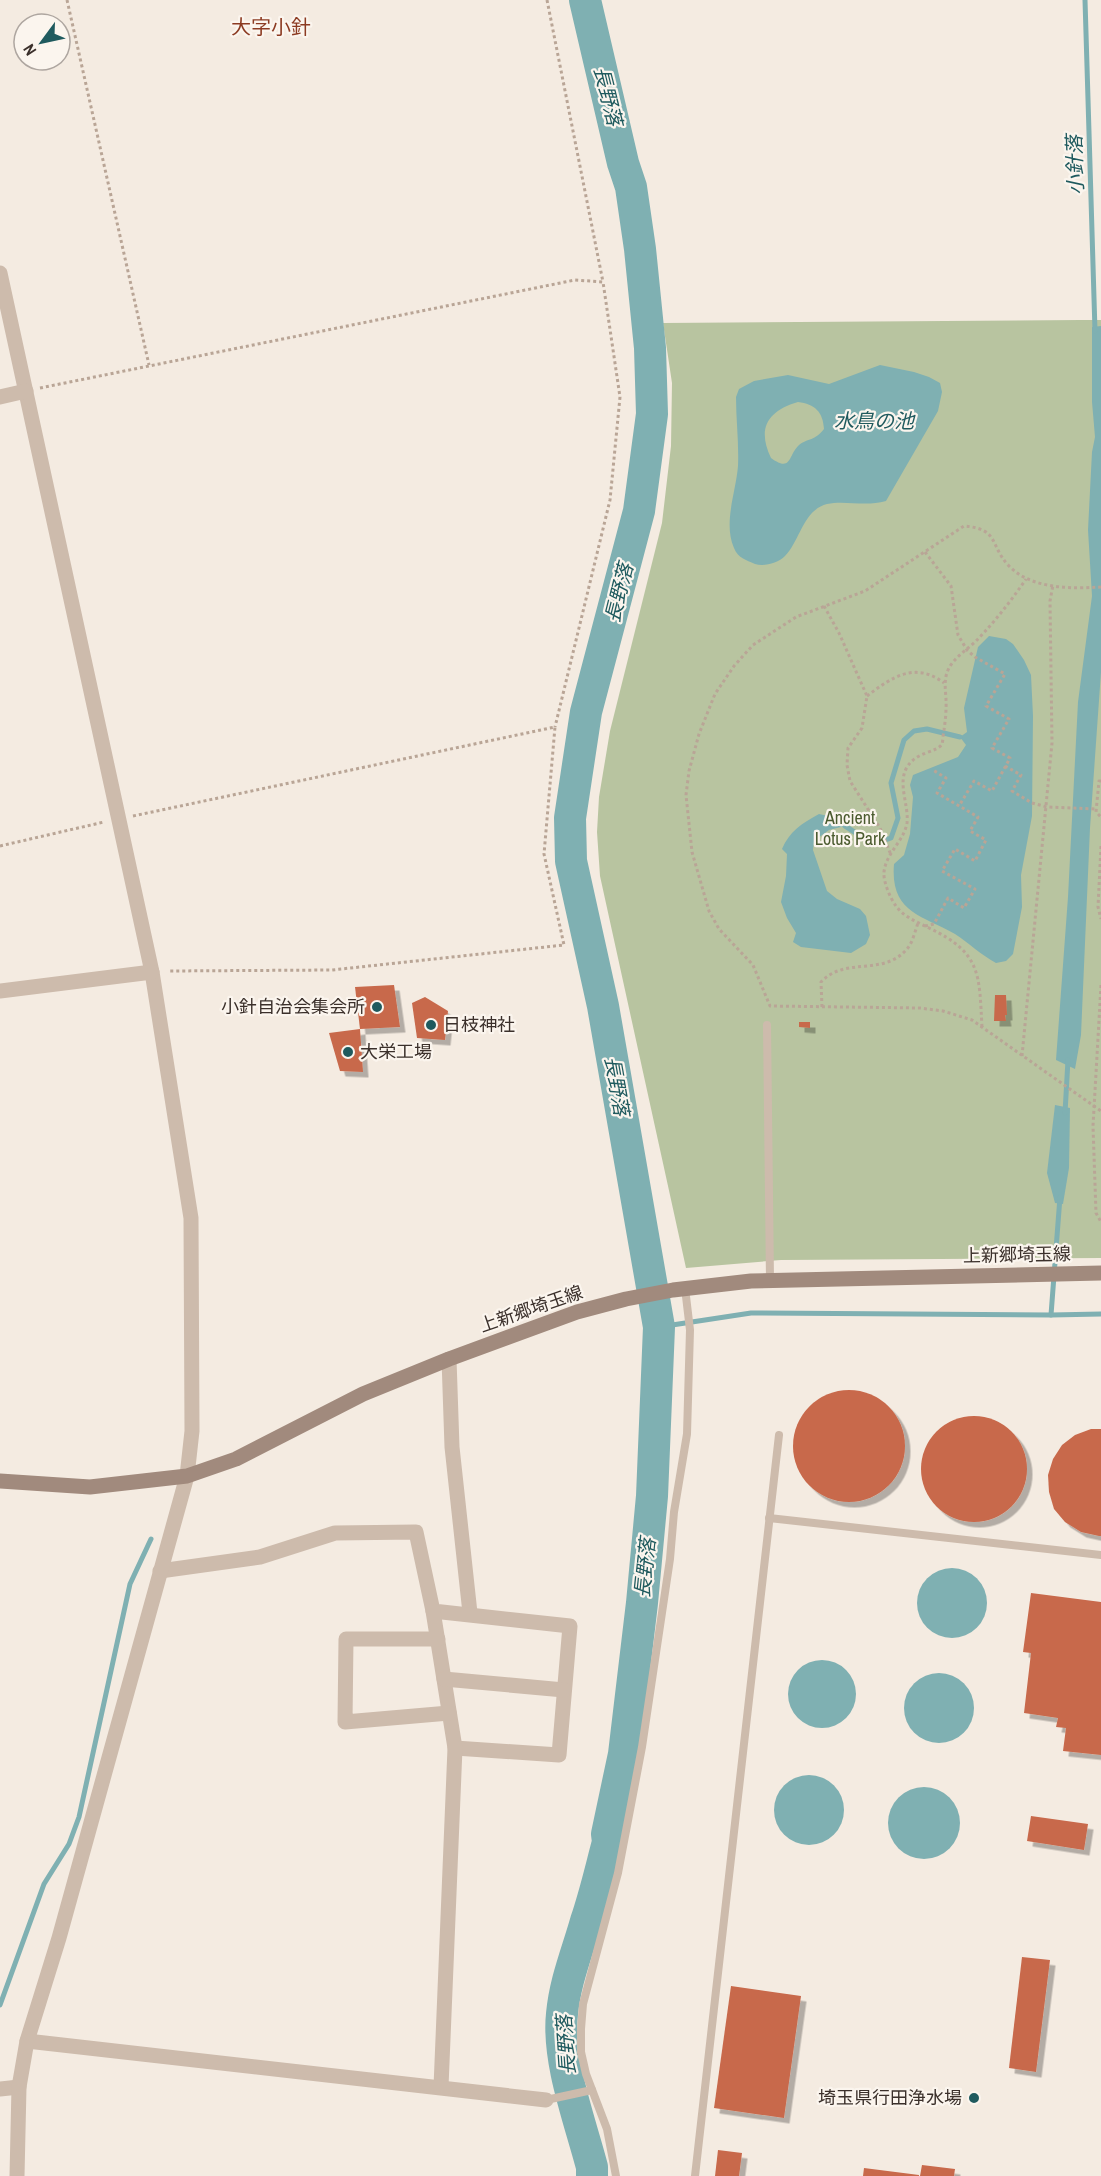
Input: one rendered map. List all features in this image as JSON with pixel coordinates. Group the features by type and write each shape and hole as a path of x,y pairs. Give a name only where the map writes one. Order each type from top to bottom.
{"main road":[{"name":"上新郷埼玉線","path":"0,1481 90,1487 187,1476 236,1459 363,1394 449,1359 577,1312 626,1299 679,1289 770,1280 1101,1274"}],"street":[{"path":"0,273 152,972 191,1218 192,1431 187,1476 59,1938 27,2041 19,2087 17,2176"},
{"path":"0,397 26,391"},
{"path":"0,991 152,972"},
{"path":"449,1359 453,1447 470,1613"},
{"path":"160,1571 260,1557 335,1533 416,1532 433,1611 455,1748 441,2087"},
{"path":"433,1611 470,1613 570,1626 559,1755 455,1748"},
{"path":"438,1639 346,1639 345,1722 449,1713"},
{"path":"444,1679 564,1689"},
{"path":"27,2041 546,2100"},
{"path":"0,2089 19,2087"}],"lane":[{"path":"767,1025 770,1280"},
{"path":"616,2176 607,2129 588,2092 581,2052 583,2004 618,1873 642,1747 687,1434 689,1310 679,1289"},
{"path":"694,2176 778,1435"},
{"path":"769,1518 1101,1555"},
{"path":"546,2100 588,2092"}],"path":[{"path":"67,0 149,365"},
{"path":"152,972 332,970 564,945 544,854 555,727 610,500 620,397 603,282 547,0"},
{"path":"26,391 575,280 603,282"},
{"path":"1101,587 1070,589 1026,578 1008,565 989,532 978,527 964,526 865,591 796,617 753,645 734,666 715,694 699,734 689,771 686,795 692,852 709,911 719,929 753,965 770,1006 920,1008 972,1020 1101,1111"},
{"path":"925,552 951,586 958,635 967,650 1005,674 986,706 1008,719 992,748 1010,758 992,791 974,781 960,806"},
{"path":"982,1027 980,982 974,963 965,951 939,932 910,919 896,906 883,873 902,839 907,822 903,786 905,770 914,758 927,751 936,750 942,744 947,706 944,683 948,669 954,660 1004,612 1026,578"},
{"path":"1022,1056 1052,743 1050,601 1053,585"},
{"path":"824,606 839,633 867,696 862,728 848,748 847,765 850,781 880,828 891,855"},
{"path":"867,696 899,674 916,672 944,683"},
{"path":"0,846 555,727"},
{"path":"1005,766 1021,775 1012,791 1032,802 1047,807 1094,809 1101,817"},
{"path":"925,926 934,924 948,898 964,908 975,889 942,870 955,849 975,861 986,840 970,831 978,817 937,793 946,778 933,770"},
{"path":"1094,809 1101,781"},
{"path":"1101,846 1098,907 1101,919"},
{"path":"822,1007 821,982 827,975 841,968 881,965 895,958 906,949 918,923"},
{"path":"1101,985 1093,1106 1096,1213 1101,1221"},
{"path":"1095,1178 1101,1179"}],"green space":[{"name":"Ancient Lotus Park","path":"1101,320 1101,1258 781,1260 686,1268 600,876 597,832 599,797 610,731 662,523 671,446 672,383 663,323"}],"water":[{"path":"1101,326 1101,672 1090,828 1081,1035 1075,1069 1056,1060 1068,897 1078,702 1092,596 1088,530 1092,452 1095,437 1092,402 1092,327"},
{"name":"水鳥の池","path":"880,365 929,377 940,383 942,392 938,411 886,501 834,503 819,507 807,519 790,550 779,561 762,565 745,560 736,551 730,528 738,466 736,397 739,389 754,381 788,375 829,384","holes":["798,402 817,410 822,418 824,429 818,436 799,445 789,461 783,464 771,458 767,448 765,430 772,416 779,410"]},
{"path":"989,636 1006,639 1013,644 1024,660 1031,675 1033,716 1032,816 1021,875 1022,907 1013,954 1006,961 996,963 955,934 910,910 897,893 894,880 894,864 904,855 910,834 913,797 910,785 913,775 958,757 966,745 960,737 967,732 964,708 978,647"},
{"path":"819,814 842,819 845,826 829,830 814,841 813,850 827,891 837,899 860,909 866,916 870,935 866,944 851,953 801,947 793,942 796,933 781,902 787,854 782,849 797,828"},
{"path":"1055,1105 1070,1108 1069,1168 1063,1204 1055,1203 1047,1173"},
{"path":"959,1568 972,1574 981,1583 985,1589 987,1603 985,1617 977,1628 966,1636 945,1638 927,1628 919,1617 917,1596 927,1578 938,1570"},
{"path":"815,1660 829,1660 841,1665 851,1675 856,1694 851,1713 841,1723 829,1728 815,1728 803,1723 793,1713 788,1701 788,1687 793,1675 803,1665"},
{"path":"939,1673 952,1676 964,1683 971,1695 974,1708 971,1721 964,1733 952,1740 939,1743 926,1740 914,1733 907,1721 904,1708 907,1695 914,1683 926,1676"},
{"path":"816,1775 829,1781 838,1790 842,1796 844,1810 842,1824 834,1835 823,1843 802,1845 784,1835 776,1824 774,1803 784,1785 795,1777"},
{"path":"917,1787 931,1787 950,1797 960,1816 960,1830 950,1849 931,1859 917,1859 898,1849 888,1830 888,1816 898,1797"}],"building":[{"name":"小針自治会集会所","path":"394,985 400,1027 360,1029 355,987"},
{"path":"995,995 1006,995 1006,1021 994,1021"},
{"name":"日枝神社","path":"425,997 448,1011 445,1040 417,1038 412,1003"},
{"path":"799,1022 810,1022 810,1028 799,1027"},
{"name":"大栄工場","path":"360,1029 363,1072 340,1071 329,1033"},
{"path":"849,1390 871,1394 889,1406 901,1424 905,1446 901,1468 889,1486 871,1498 849,1502 827,1498 809,1486 797,1468 793,1446 797,1424 809,1406 827,1394"},
{"path":"974,1416 994,1420 1012,1431 1023,1449 1027,1469 1023,1489 1012,1507 994,1518 974,1522 954,1518 936,1507 925,1489 921,1469 925,1449 936,1431 954,1420"},
{"path":"1091,1429 1101,1429 1101,1536 1081,1532 1065,1522 1054,1509 1049,1492 1048,1475 1053,1459 1062,1445 1075,1435"},
{"path":"1031,1593 1101,1602 1101,1755 1063,1751 1066,1728 1056,1727 1058,1718 1024,1713 1031,1653 1023,1652"},
{"path":"1031,1816 1088,1824 1084,1850 1027,1841"},
{"path":"1022,1957 1050,1960 1036,2072 1009,2068"},
{"path":"731,1986 801,1996 784,2118 714,2108"},
{"path":"718,2150 742,2153 739,2176 715,2176"},
{"path":"922,2165 955,2169 954,2176 920,2176"},
{"path":"864,2168 919,2175 919,2176 863,2176"}],"waterway":[{"name":"長野落","path":"585,0 623,163 631,187 650,348 652,414 639,511 586,712 570,818 571,861 603,1006 659,1327 652,1496 624,1754 607,1834 608,1842 569,1979 562,2014 561,2032 566,2071 592,2167 592,2176"},
{"name":"小針落","path":"1085,0 1095,331"},
{"path":"845,826 872,841 891,838 898,818 891,783 904,740 914,731 927,729 960,737"},
{"path":"1065,1113 1068,1060"},
{"path":"1051,1315 1060,1197"},
{"path":"659,1327 751,1313 1101,1314"},
{"path":"0,2005 44,1884 69,1844 79,1817 130,1584 151,1539"}],"place":[{"name":"小針自治会集会所","path":"377,1007"},
{"name":"日枝神社","path":"431,1025"},
{"name":"大栄工場","path":"348,1052"},
{"name":"埼玉県行田浄水場","path":"974,2098"}],"district":[{"name":"大字小針","path":"271,27"}]}
